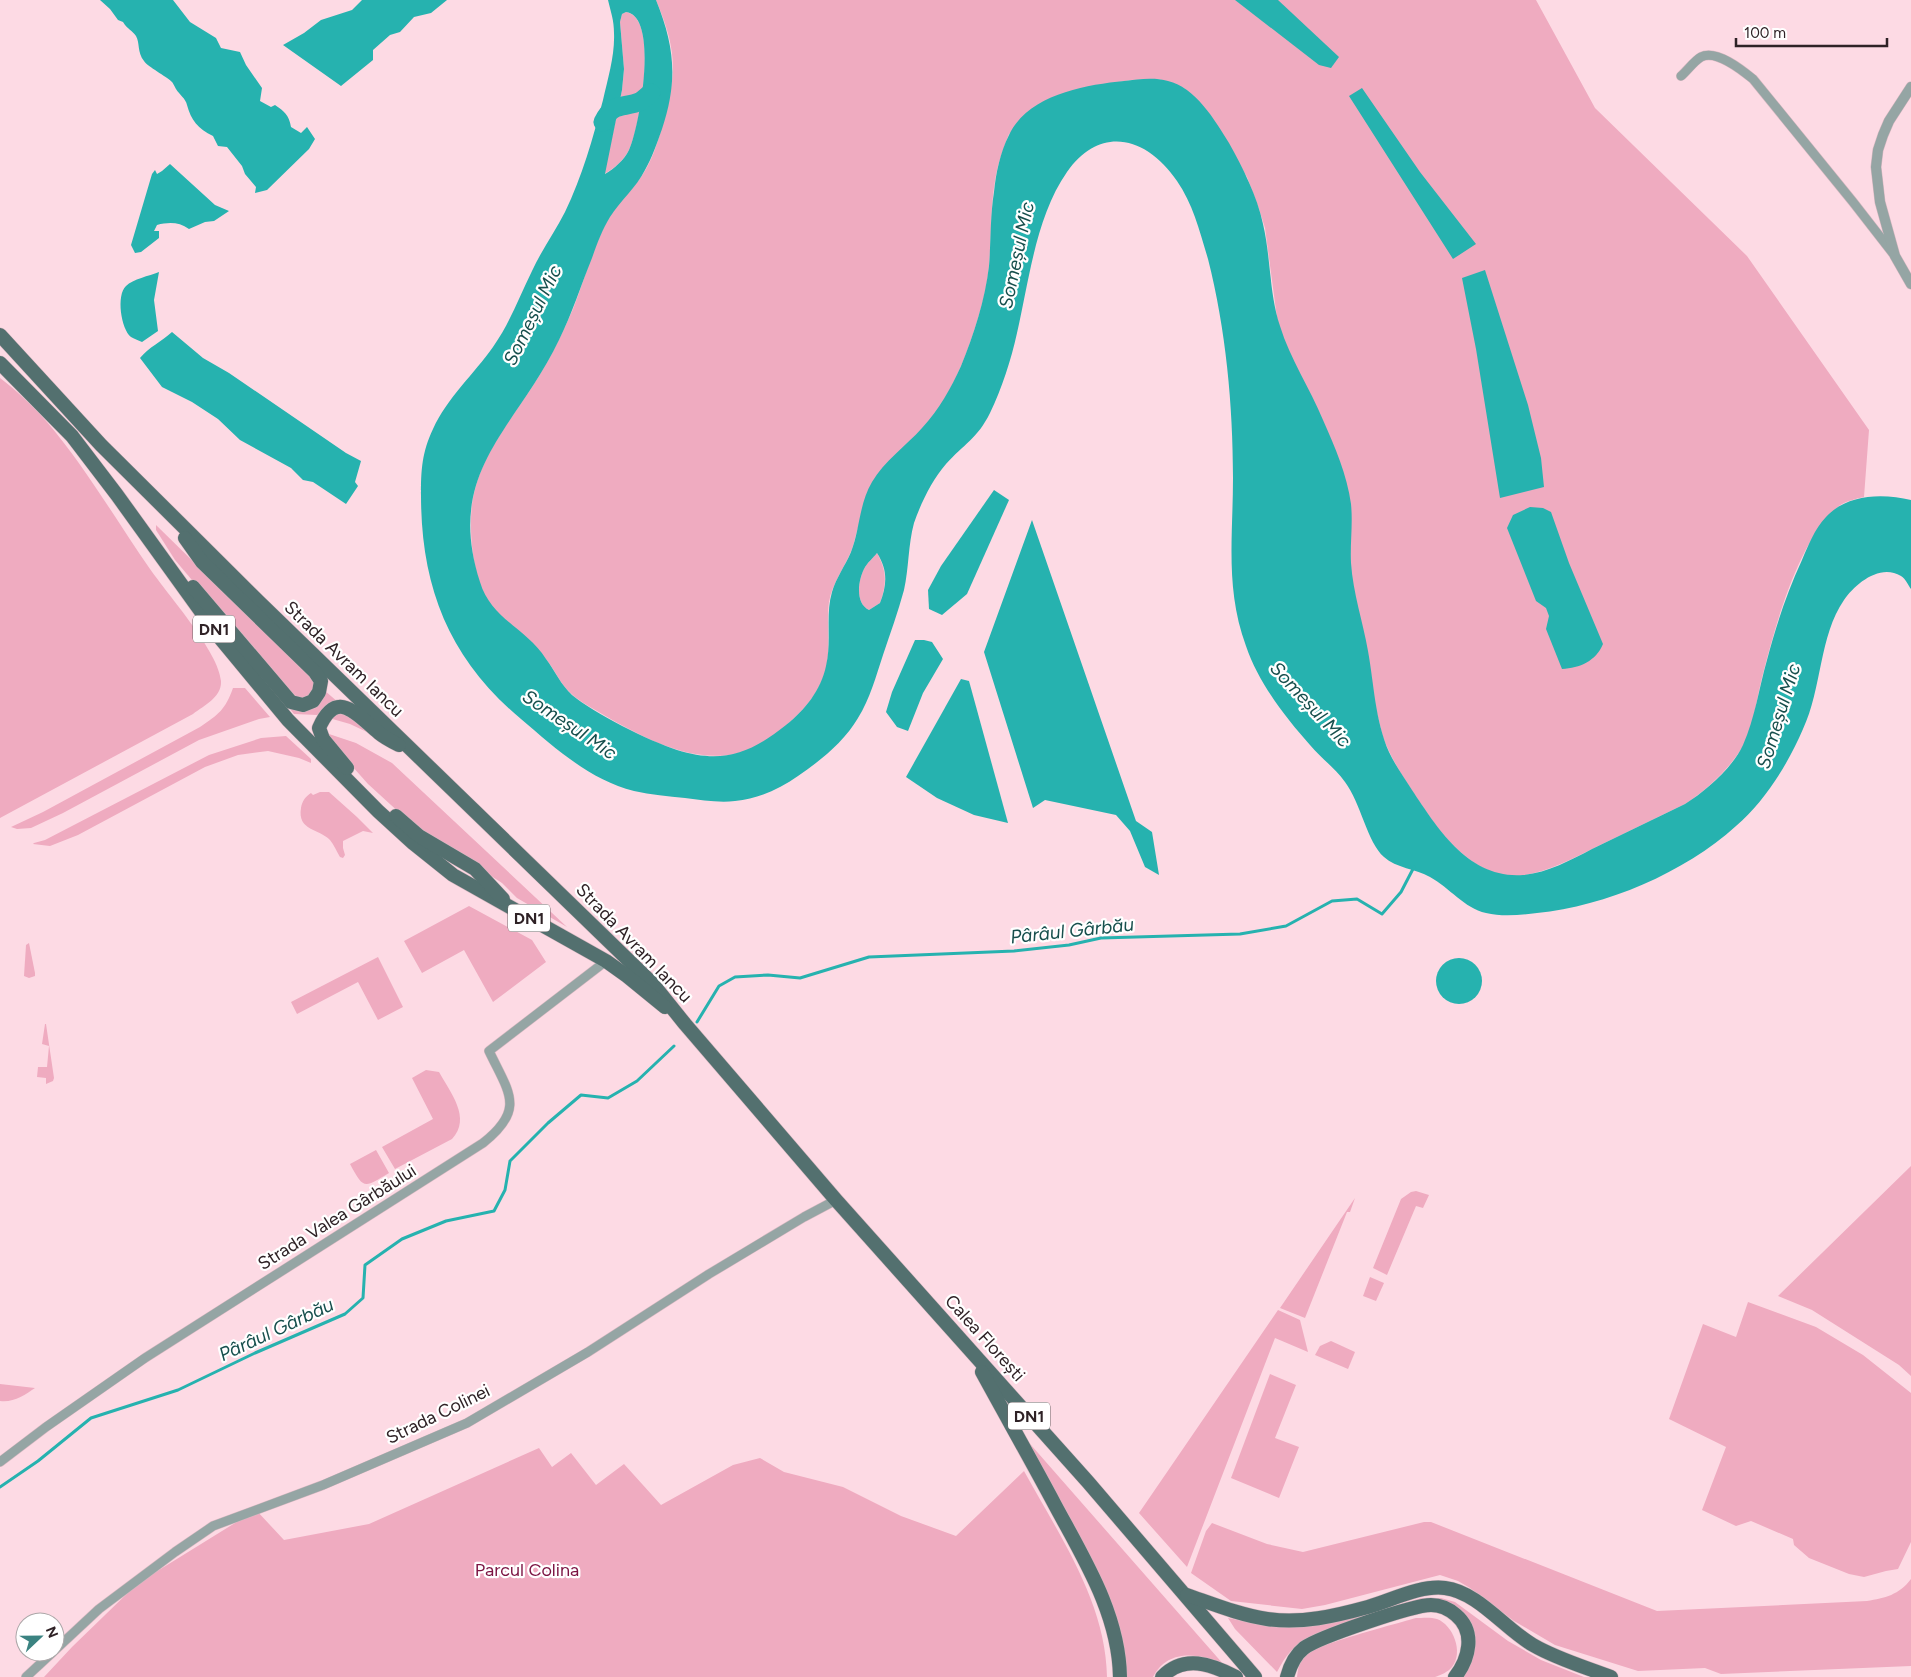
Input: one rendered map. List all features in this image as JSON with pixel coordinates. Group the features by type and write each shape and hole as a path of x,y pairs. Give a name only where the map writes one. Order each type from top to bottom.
{"main road":[{"name":"Strada Avram Iancu","path":"0,335 101,445 165,509 636,966 670,1003 686,1026"},
{"name":"Strada Avram Iancu","path":"0,362 72,436 118,495 220,638 288,720 378,811 413,843 453,875 579,944 606,961 627,976 686,1026"},
{"path":"163,560 189,582 291,702 303,704 313,701 319,692 321,681 315,672 202,562 165,509"},
{"path":"418,756 380,735 353,710 343,707 332,709 323,719 319,728 324,739 339,759 388,809 419,836 475,869 513,909"},
{"name":"Calea Florești","path":"686,1026 836,1200 1187,1595 1255,1677"},
{"path":"969,1349 1091,1572 1115,1634 1120,1657 1120,1677"},
{"path":"1187,1595 1266,1619 1296,1620 1324,1618 1422,1590 1436,1587 1447,1588 1457,1590 1471,1598 1513,1632 1536,1647 1611,1677"},
{"path":"1287,1677 1295,1658 1303,1648 1316,1640 1392,1614 1430,1605 1444,1607 1451,1611 1460,1619 1466,1629 1469,1640 1467,1656 1455,1677"},
{"path":"1162,1677 1173,1668 1191,1663 1212,1666 1236,1677"}],"street":[{"path":"1681,76 1701,57 1710,55 1722,58 1738,67 1753,79 1895,256 1911,284"},
{"path":"1895,256 1880,202 1876,168 1878,150 1883,135 1911,87"},
{"name":"Strada Valea Gârbăului","path":"0,1462 46,1427 145,1358 483,1143 498,1131 508,1118 510,1105 508,1092 489,1051 606,961"},
{"name":"Strada Colinei","path":"65,1641 99,1609 175,1552 214,1526 323,1485 467,1422 588,1352 776,1233 836,1200"},
{"name":"Strada Colinei","path":"26,1677 42,1662"}],"green space":[{"path":"656,0 1536,0 1595,108 1747,256 1869,430 1864,497 1848,501 1839,506 1824,521 1799,563 1780,613 1761,682 1754,716 1742,748 1716,779 1685,804 1568,861 1527,875 1502,875 1489,870 1464,855 1442,833 1402,775 1383,737 1277,318 1265,228 1247,177 1207,111 1184,88 1159,79 1131,80 1089,87 1009,134 995,178 987,282 970,342 958,374 941,405 918,433 859,525 852,549 836,582 829,602 826,669 814,695 796,717 762,744 740,753 718,756 695,754 651,740 579,700 564,686 545,658 495,611 486,598 478,578 473,557 472,504 484,465 493,447 539,376 561,335 606,223 642,176 654,152 668,104 673,74 673,60 668,32"},
{"path":"626,12 636,19 642,33 645,52 642,98 629,150 618,164 604,174 622,90 624,69 620,22 622,14"},
{"path":"0,378 42,416 75,457 150,569 192,624 212,655 218,669 221,687 216,696 193,714 0,818"},
{"path":"156,525 308,674 315,688 310,694 302,698 291,697 175,560 156,530"},
{"path":"877,553 883,566 885,584 880,603 869,610 861,602 859,585 864,569"},
{"path":"233,688 245,688 270,717 199,740 63,813 31,828 17,829 11,827 43,812 200,727 221,711"},
{"path":"324,690 339,703 317,715 294,714 290,709"},
{"path":"334,712 346,712 369,733 350,724 329,718"},
{"path":"326,733 356,743 392,763 567,927 517,898 502,883 414,826 368,784 328,739"},
{"path":"286,736 311,759 311,763 299,758 268,751 238,755 205,767 78,835 50,846 33,844 45,840 209,755 261,738"},
{"path":"320,792 329,792 373,833 363,831 343,841 345,855 343,858 340,857 326,836 310,828 302,821 301,808 303,801 311,793 313,795"},
{"path":"469,906 532,940 546,962 493,1002 464,950 422,973 404,941"},
{"path":"29,943 35,976 29,978 24,976 26,945"},
{"path":"378,957 403,1007 378,1020 358,982 297,1014 291,1002"},
{"path":"46,1024 54,1078 53,1081 46,1084 46,1078 37,1077 38,1067 47,1067 49,1046 42,1044"},
{"path":"426,1070 439,1072 453,1096 460,1114 458,1131 452,1139 395,1169 382,1147 433,1119 412,1078"},
{"path":"376,1150 389,1173 374,1182 365,1184 358,1178 350,1164"},
{"path":"1911,1166 1911,1376 1899,1365 1812,1310 1778,1296"},
{"path":"1416,1191 1429,1195 1423,1208 1416,1206 1387,1275 1373,1268 1401,1199"},
{"path":"1355,1198 1350,1212 1347,1212 1305,1318 1280,1308"},
{"path":"1370,1277 1384,1283 1376,1301 1363,1296"},
{"path":"1748,1302 1816,1327 1863,1355 1911,1393 1911,1542 1898,1569 1864,1577 1849,1574 1809,1558 1794,1545 1793,1539 1751,1521 1736,1526 1702,1510 1726,1447 1669,1419 1703,1324 1736,1337"},
{"path":"1278,1310 1300,1320 1308,1352 1275,1338 1187,1567 1139,1513"},
{"path":"1331,1341 1355,1352 1348,1369 1315,1355 1320,1346"},
{"path":"1270,1374 1296,1385 1275,1438 1299,1447 1279,1498 1231,1478"},
{"path":"0,1384 35,1388 14,1400 0,1401"},
{"path":"1024,1437 1224,1665 1195,1656 1176,1657 1167,1661 1153,1677 1123,1677 1121,1655"},
{"name":"Parcul Colina","path":"539,1448 552,1467 571,1453 596,1485 624,1464 661,1505 733,1465 760,1458 784,1472 843,1487 901,1516 956,1536 1024,1471 1065,1545 1090,1596 1099,1622 1105,1649 1107,1677 44,1677 58,1662 65,1662 65,1654 138,1583 256,1510 284,1540 369,1524"},
{"path":"1424,1522 1431,1522 1657,1611 1867,1601 1880,1599 1897,1592 1911,1579 1911,1666 1721,1674 1705,1668 1638,1671 1555,1645 1514,1621 1470,1588 1458,1581 1440,1575 1325,1605 1302,1609 1231,1601 1191,1573 1206,1531 1212,1523 1267,1544 1303,1552"},
{"path":"1422,1598 1441,1598 1455,1602 1508,1641 1541,1660 1584,1677 1463,1677 1468,1669 1472,1654 1469,1639 1459,1616 1416,1603 1312,1636 1291,1651 1277,1672 1235,1629 1228,1618 1263,1625 1303,1627 1343,1620"},
{"path":"1416,1618 1437,1619 1443,1622 1452,1633 1457,1647 1457,1654 1452,1667 1446,1672 1435,1677 1297,1677 1301,1660 1312,1650 1375,1629"}],"water":[{"path":"100,0 173,0 190,22 216,38 221,48 240,52 246,65 262,88 260,101 271,107 275,105 281,109 286,114 291,127 301,133 307,127 315,139 309,149 267,190 255,193 256,187 227,147 218,146 213,136 196,124 185,101 172,83 144,61 133,32 123,22 118,20"},
{"path":"362,0 447,0 431,13 414,17 400,32 390,35 373,50 373,60 341,86 283,45 304,33 321,20 352,10"},
{"path":"608,0 656,0 667,33 672,64 672,79 667,112 648,165 637,183 618,205 602,232 559,340 542,372 490,453 478,480 471,510 471,543 485,595 500,614 538,648 568,691 594,710 652,740 693,754 722,756 735,754 773,735 806,706 824,675 828,657 829,610 832,592 851,552 868,490 877,474 922,428 939,406 949,391 970,342 982,304 987,279 997,170 1009,135 1018,121 1029,110 1043,101 1075,89 1129,80 1163,80 1178,84 1187,90 1211,115 1249,182 1263,224 1276,314 1289,350 1332,440 1347,482 1352,511 1352,574 1384,740 1397,766 1433,820 1457,849 1471,860 1487,869 1504,874 1523,875 1550,869 1685,804 1718,778 1733,762 1743,745 1754,714 1774,635 1787,597 1809,543 1822,521 1834,509 1865,497 1888,496 1911,500 1911,589 1906,580 1901,576 1885,572 1869,577 1861,582 1844,600 1836,614 1825,646 1809,713 1790,755 1775,781 1757,805 1715,843 1693,858 1643,884 1617,895 1590,903 1531,914 1511,915 1486,913 1471,907 1430,877 1394,864 1384,857 1373,842 1351,791 1345,782 1291,723 1265,686 1251,659 1239,625 1235,604 1232,563 1233,451 1230,395 1220,313 1208,259 1196,218 1183,190 1165,166 1152,154 1138,146 1124,142 1109,142 1094,147 1080,157 1056,189 1035,250 1006,374 985,422 970,441 941,470 920,508 912,531 906,582 897,615 869,695 858,718 846,735 823,757 791,781 768,793 744,800 729,802 653,794 618,786 588,771 547,741 496,696 475,672 458,646 444,619 434,590 422,529 421,486 424,453 429,437 453,397 499,338 536,264 565,212 577,185 603,100 612,58 614,28","holes":["626,12 636,18 642,32 645,52 644,75 638,120 629,150 619,164 605,174 622,90 624,69 620,22 622,14","877,553 885,572 885,584 880,603 869,610 861,602 859,585 864,569"]},
{"path":"1235,0 1278,0 1339,57 1331,68 1319,65"},
{"path":"1362,88 1420,172 1476,244 1453,259 1349,96"},
{"path":"170,164 215,205 229,211 214,221 205,222 189,229 174,223 157,225 154,231 159,231 159,238 141,252 135,253 131,245 152,174 155,170 157,174"},
{"path":"1485,270 1528,405 1541,458 1544,487 1500,498 1476,349 1462,278"},
{"path":"159,272 154,300 158,331 142,342 131,337 125,327 122,320 121,297 123,290 129,284"},
{"path":"172,332 203,358 229,373 346,453 361,461 355,482 358,486 346,504 313,482 303,480 291,468 240,440 218,419 192,402 162,387 140,358"},
{"path":"994,490 1009,500 967,594 942,615 929,609 928,590 941,566"},
{"path":"1530,507 1543,508 1551,512 1569,563 1603,644 1592,659 1575,667 1562,669 1546,629 1549,616 1546,608 1536,601 1507,528 1513,515"},
{"path":"1032,520 1136,821 1152,832 1159,875 1145,867 1130,831 1116,815 1045,800 1033,808 984,652"},
{"path":"915,640 932,642 943,659 923,693 908,731 897,727 886,712 892,692"},
{"path":"961,679 969,681 1008,823 974,815 937,798 906,777"},
{"path":"1455,958 1463,958 1472,962 1478,968 1482,981 1478,994 1472,1000 1463,1004 1455,1004 1446,1000 1440,994 1436,985 1436,977 1440,968 1446,962"}],"waterway":[{"name":"Someșul Mic","path":"603,122 607,115 615,108 641,101 651,93"},
{"name":"Pârâul Gârbău","path":"697,1022 719,986 735,977 768,975 800,978 869,957 1014,951 1069,945 1101,938 1240,934 1286,926 1332,901 1357,899 1382,914 1401,892 1414,867"},
{"name":"Pârâul Gârbău","path":"0,1487 38,1461 91,1418 178,1390 255,1353 345,1314 363,1298 365,1265 402,1239 446,1221 494,1211 505,1190 510,1161 548,1123 581,1095 608,1098 637,1081 674,1046"}]}
